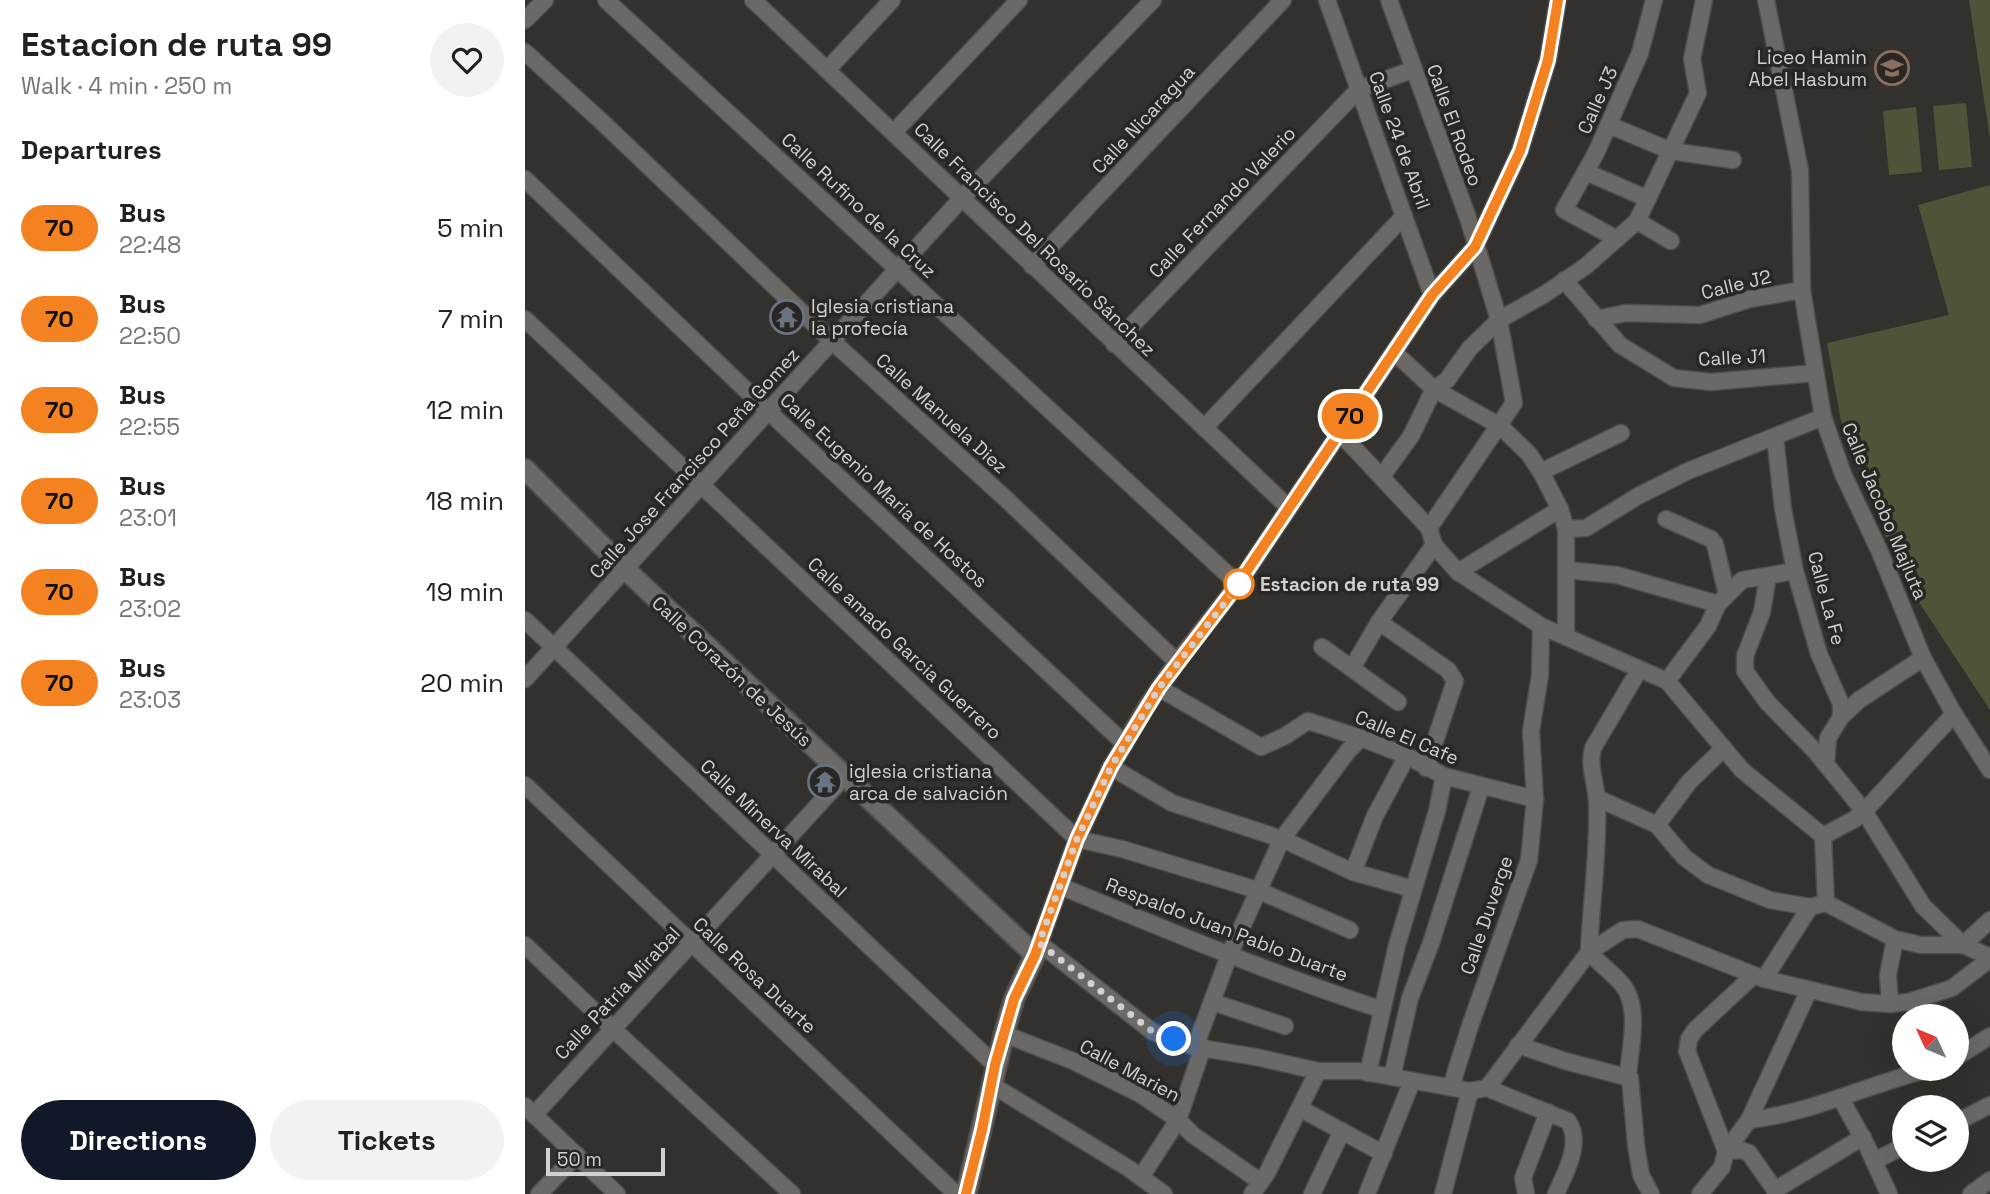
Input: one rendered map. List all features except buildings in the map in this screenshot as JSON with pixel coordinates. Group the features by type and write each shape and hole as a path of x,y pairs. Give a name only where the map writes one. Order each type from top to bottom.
{"street":[{"path":"525,20 545,0"},
{"name":"Calle Rufino de la Cruz","path":"606,0 1238,584"},
{"path":"827,69 892,0"},
{"path":"894,132 1019,0"},
{"name":"Calle Jose Francisco Peña Gomez","path":"525,679 962,198 1153,0"},
{"name":"Calle Nicaragua","path":"1032,266 1283,0"},
{"name":"Calle 24 de Abril","path":"1327,0 1432,295"},
{"name":"Calle El Rodeo","path":"1389,0 1412,70 1468,218 1499,320 1514,403 1429,528"},
{"path":"966,1194 995,1065 1014,999 1037,949 1077,839 1111,767 1159,688 1238,584 1432,295 1475,247 1520,151 1548,60 1558,0"},
{"name":"Calle J3","path":"1617,239 1564,211 1609,125 1640,53 1654,0"},
{"path":"1381,476 1411,436 1434,389 1447,380 1470,348 1499,320 1586,265 1637,221 1698,93 1692,59 1704,0"},
{"name":"Calle Jacobo Majluta","path":"1766,0 1800,170 1802,290 1823,417 1843,474 1879,550 1923,658 1954,714 1990,770"},
{"name":"Calle Francisco Del Rosario Sánchez","path":"759,2 1288,508"},
{"name":"Calle Manuela Diez","path":"525,52 833,342 1006,499 1177,662"},
{"path":"1359,89 1412,70"},
{"name":"Calle Fernando Valerio","path":"1114,344 1359,89"},
{"path":"1609,125 1671,151 1734,160"},
{"path":"1586,172 1648,199"},
{"name":"Calle Eugenio Maria de Hostos","path":"525,179 769,412 1125,744"},
{"path":"1205,428 1404,216"},
{"path":"1637,221 1671,241"},
{"name":"Calle J1","path":"1565,280 1620,345 1674,379 1711,382 1815,373"},
{"name":"Calle J2","path":"1596,319 1626,313 1700,315 1750,299 1802,290"},
{"name":"Calle amado Garcia Guerrero","path":"525,319 1077,839"},
{"path":"1394,352 1434,389 1500,426 1529,454 1541,472 1560,509 1566,529 1566,638"},
{"path":"1566,529 1586,528 1638,496 1688,471 1823,417"},
{"path":"1339,432 1429,528 1434,545 1458,572 1541,626 1667,681 1742,770 1823,836"},
{"path":"1541,472 1621,433"},
{"name":"Calle La Fe","path":"1775,437 1783,509 1795,571 1819,654 1841,704 1841,716"},
{"name":"Calle Corazón de Jesús","path":"525,469 625,569 844,777 1037,949"},
{"path":"1458,572 1560,509"},
{"path":"1666,519 1711,539 1715,544 1723,600"},
{"path":"1352,668 1379,622 1434,545"},
{"path":"1566,570 1617,575 1723,600"},
{"path":"1667,681 1708,626 1723,600 1742,580 1795,571"},
{"path":"1487,1088 1590,952 1623,930 1638,929 1759,977 1862,1002 1908,1002 1952,988 1990,958 1962,945 1923,906 1864,811 1826,764 1767,702 1745,671 1745,656 1762,612 1768,576"},
{"name":"Calle Minerva Mirabal","path":"525,620 995,1065"},
{"path":"1379,622 1448,670 1455,681 1426,768"},
{"name":"Calle Duverge","path":"1451,1087 1529,860 1535,799 1531,731 1540,675 1541,626"},
{"path":"1322,647 1398,702"},
{"path":"1826,764 1828,738 1841,716 1859,700 1923,658"},
{"path":"1627,1076 1633,1008 1630,995 1620,981 1602,967 1590,952 1597,850 1597,798 1590,760 1593,748 1639,670"},
{"name":"Calle El Cafe","path":"1159,688 1261,747 1308,721 1408,756 1444,776 1535,799"},
{"path":"1823,836 1864,811 1954,714"},
{"path":"1141,1177 1178,1120 1212,1002 1230,953 1282,839 1348,751 1361,738"},
{"path":"1657,825 1689,782 1724,748"},
{"path":"1353,872 1375,816 1408,756"},
{"path":"1111,767 1172,803 1282,839 1353,872 1413,889"},
{"path":"1368,1073 1380,1009 1437,811 1444,776"},
{"name":"Calle Patria Mirabal","path":"529,1110 613,1029 844,777"},
{"name":"Calle Rosa Duarte","path":"525,785 956,1194"},
{"path":"1392,1077 1410,998 1431,943 1481,787"},
{"path":"1597,798 1657,825 1684,857 1708,874 1770,900 1818,905 1895,939 1921,944 1962,945 1990,920"},
{"path":"1726,1151 1687,1051 1689,1040 1695,1030 1759,977 1818,905 1823,836"},
{"path":"1077,839 1122,849 1257,890 1350,930"},
{"name":"Respaldo Juan Pablo Duarte","path":"1060,886 1319,989 1380,1009"},
{"path":"1890,1004 1888,975 1895,939"},
{"path":"525,945 792,1194"},
{"path":"1037,949 1153,1032 1199,1047 1318,1071 1368,1073 1470,1091 1487,1088 1570,1122 1574,1139 1570,1162 1556,1194"},
{"path":"1700,1194 1722,1167 1726,1151 1749,1120 1809,990"},
{"path":"1212,1002 1285,1026"},
{"name":"Calle Marien","path":"1004,1034 1073,1061 1129,1089 1178,1120 1256,1188"},
{"path":"1969,1049 1990,1036"},
{"path":"1518,1045 1565,1061 1627,1076 1632,1081 1636,1145 1641,1175 1651,1194"},
{"path":"1256,1188 1301,1109 1318,1071"},
{"path":"1749,1120 1777,1117 1892,1079"},
{"path":"1367,1194 1412,1081"},
{"path":"992,1085 1164,1194"},
{"path":"1443,1194 1470,1091"},
{"path":"1841,1098 1874,1161 1882,1191"},
{"path":"1969,1116 1990,1105"},
{"path":"1301,1109 1384,1154"},
{"path":"529,1110 617,1194"},
{"path":"1526,1194 1523,1178 1548,1112"},
{"path":"1312,1194 1342,1131"},
{"path":"1726,1151 1741,1150 1749,1153 1775,1192 1863,1137"},
{"path":"1874,1161 1892,1152"},
{"path":"539,1194 577,1155"},
{"path":"1971,1194 1990,1180"}],"green space":[{"path":"1969,0 1990,0 1990,139"},
{"path":"1966,103 1972,167 1939,170 1933,106"},
{"path":"1916,107 1922,172 1889,175 1883,111"},
{"path":"1990,185 1990,710 1901,575 1841,421 1827,343 1949,315 1918,205"}],"bus line":[{"name":"70","path":"966,1194 995,1065 1014,999 1035,955 1077,839 1111,767 1146,707 1177,662 1238,584 1432,295 1475,247 1520,151 1548,60 1558,0"}],"place":[{"name":"Liceo Hamin Abel Hasbum","path":"1892,68"},
{"name":"Iglesia cristiana la profecía","path":"787,317"},
{"name":"Estacion de ruta 99","path":"1239,584"},
{"name":"iglesia cristiana arca de salvación","path":"825,782"}],"route":[{"path":"1174,1039 1153,1032 1039,943 1077,839 1111,767 1146,707 1177,662 1239,584"}]}
